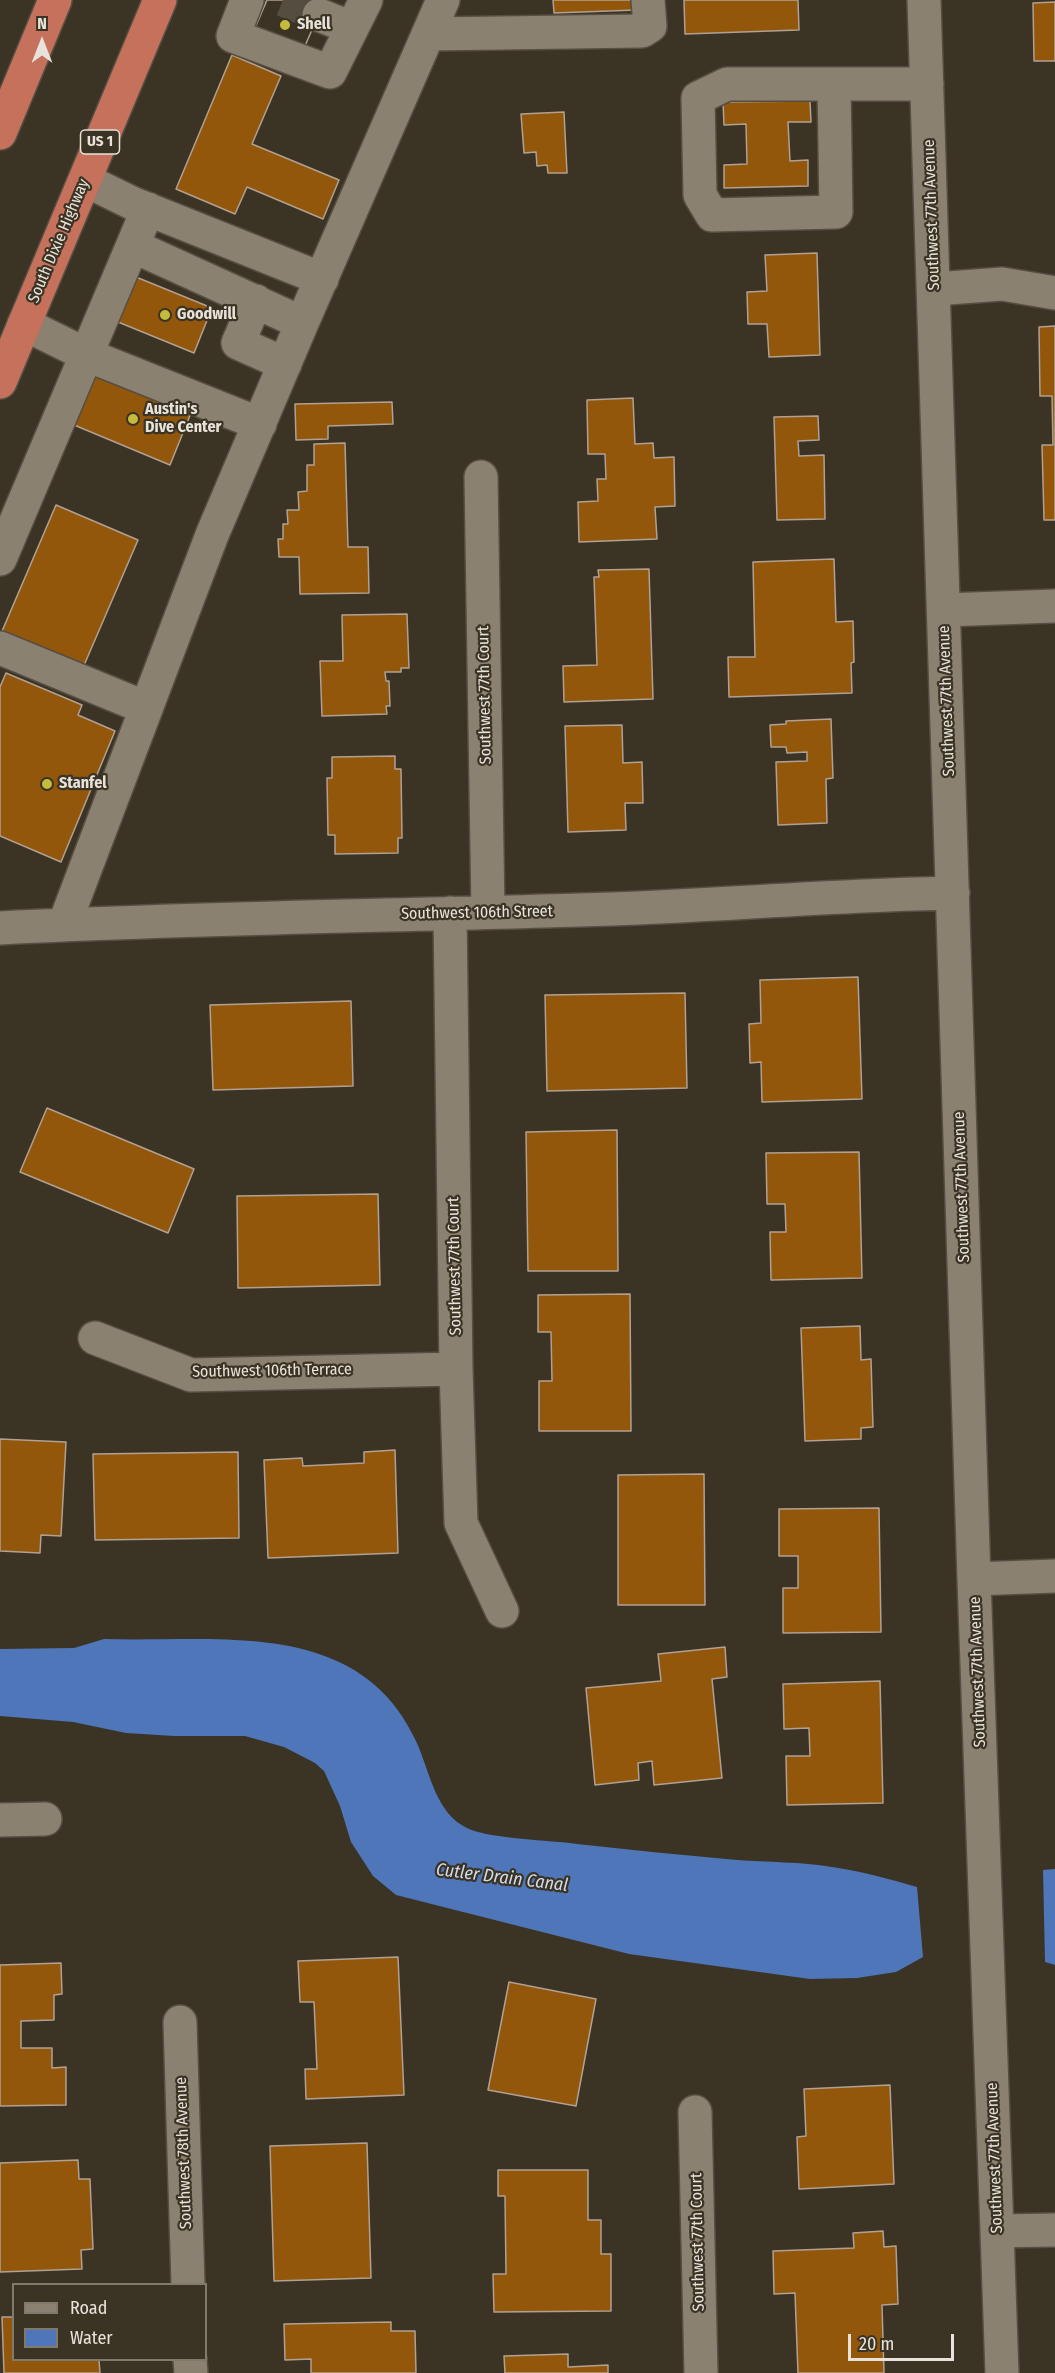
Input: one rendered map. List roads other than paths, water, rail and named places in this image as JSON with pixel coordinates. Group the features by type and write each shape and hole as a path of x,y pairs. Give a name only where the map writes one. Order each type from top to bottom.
{"highway":[{"path":"0,133 55,0"},
{"name":"South Dixie Highway","path":"0,382 160,0"}],"street":[{"path":"247,0 233,36 330,72 359,14 319,15"},
{"path":"64,925 212,535 443,0"},
{"path":"428,34 642,31 650,26 648,0"},
{"name":"Southwest 77th Avenue","path":"924,0 935,289 974,1579 1002,2373"},
{"path":"834,84 836,212 712,215 700,195 698,98 727,84 834,84 927,84"},
{"path":"84,180 148,209 322,279"},
{"path":"0,559 148,209"},
{"path":"134,246 302,323"},
{"path":"935,289 1002,284 1055,293"},
{"path":"256,302 238,343 285,364"},
{"path":"24,324 87,355 260,424"},
{"name":"Southwest 77th Court","path":"482,477 488,912"},
{"path":"944,610 1055,606"},
{"path":"0,648 146,708"},
{"name":"Southwest 106th Street","path":"0,928 580,910 884,894 953,893"},
{"name":"Southwest 77th Court","path":"450,913 456,1369 461,1523 502,1611"},
{"name":"Southwest 106th Terrace","path":"95,1338 191,1375 456,1369"},
{"path":"974,1579 1055,1576"},
{"path":"0,1820 45,1819"},
{"name":"Southwest 78th Avenue","path":"180,2022 188,2283"},
{"name":"Southwest 77th Court","path":"695,2112 701,2373"},
{"path":"998,2231 1055,2230"}],"water":[{"name":"Cutler Drain Canal","path":"104,1639 237,1640 281,1645 322,1655 359,1673 391,1701 416,1741 441,1802 448,1813 469,1829 522,1839 737,1860 820,1865 864,1873 917,1887 923,1957 896,1972 857,1978 810,1979 629,1954 396,1895 373,1876 351,1842 340,1806 324,1771 315,1763 284,1747 245,1736 126,1733 73,1722 0,1716 0,1649 74,1648"},
{"path":"1055,1869 1055,1965 1045,1962 1043,1870"}],"tunnel":[{"path":"283,0 319,15"}],"place":[{"name":"Shell","path":"285,25"},
{"name":"Goodwill","path":"165,315"},
{"name":"Austin's Dive Center","path":"133,419"},
{"name":"Stanfel","path":"47,784"}]}
